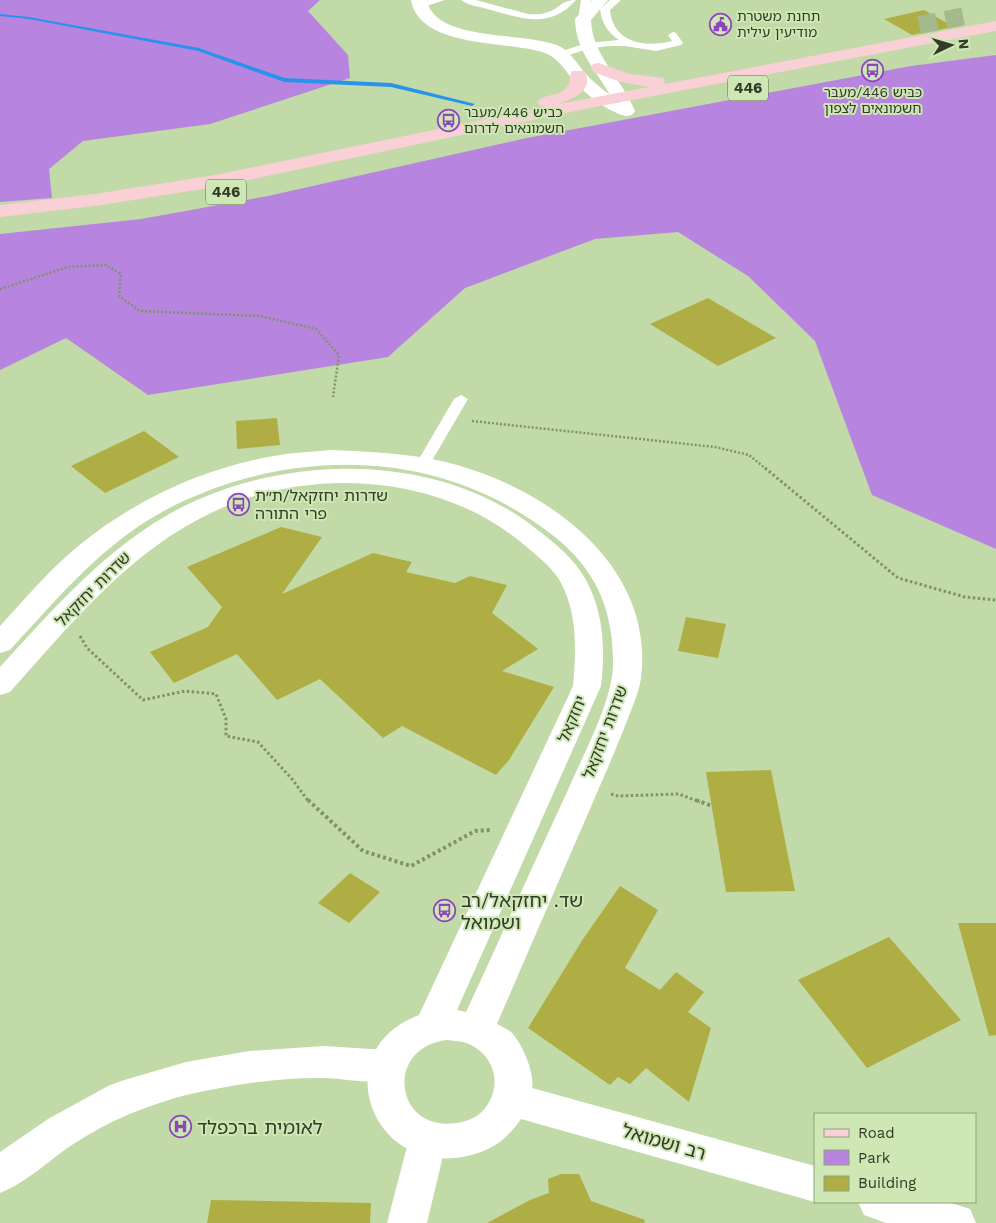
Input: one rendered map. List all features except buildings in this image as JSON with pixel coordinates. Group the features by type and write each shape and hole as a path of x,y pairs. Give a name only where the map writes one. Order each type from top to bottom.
{"main road":[{"path":"973,15 996,14"},
{"name":"446","path":"858,51 891,34 919,25"},
{"name":"446","path":"837,56 996,28"},
{"name":"446","path":"0,226 112,211 216,194 734,76 996,28"},
{"name":"446","path":"0,211 149,192 618,103 979,45"},
{"path":"599,68 633,81 656,82 734,76"},
{"path":"392,145 563,98 575,90 579,84 578,75"}],"street":[{"path":"600,0 578,25 587,46 618,103"},
{"path":"420,3 424,14 440,26 452,31 479,37 529,43 562,54 578,75 618,103"},
{"path":"479,37 552,34"},
{"name":"שדרות יחזקאל","path":"0,643 75,563 147,510 189,489 228,474 309,458 352,457 417,474"},
{"name":"שדרות יחזקאל","path":"0,685 103,573 131,550 168,524 206,505 240,492 310,477 417,474 482,481 521,499 584,547 610,581 624,621 628,655 625,688 584,787 477,1028"},
{"name":"יחזקאל","path":"417,474 428,486 464,498 499,514 555,558 577,587 589,631 591,653 586,686 432,1026"},
{"path":"455,1024 477,1028 493,1037 505,1050 512,1065 515,1082 512,1100 505,1114 493,1126 479,1135 463,1140 445,1142 428,1139 413,1132 400,1122 391,1110 385,1096 384,1081 387,1066 394,1052 404,1041 417,1032 432,1026 455,1024"},
{"path":"0,1175 61,1131 121,1098 186,1079 249,1067 324,1062 387,1066"},
{"name":"רב ושמואל","path":"512,1100 814,1184"},
{"path":"407,1223 428,1139"},
{"path":"882,1203 956,1223"}],"lane":[{"path":"420,3 440,0"},
{"path":"466,0 537,18 556,14 571,0"},
{"path":"578,25 586,0"},
{"path":"616,0 605,10 605,21 612,32 633,45"},
{"path":"562,54 587,46 608,43 656,48 678,43 673,35"},
{"path":"417,474 461,399"}],"path":[{"path":"0,290 68,267 106,265 121,274 119,296 140,311 260,316 316,329 339,355 333,397"},
{"path":"450,418 715,447 749,455 898,578 965,597 996,600"},
{"path":"58,623 82,637 87,648 143,700 185,692 216,694 226,719 226,736 258,742 312,804 364,851 411,866 475,831 523,828"},
{"path":"584,787 618,796 679,794 712,806"}],"green space":[{"path":"0,0 320,0 308,11 348,55 350,78 210,124 83,141 49,169 52,198 0,202"},
{"path":"996,55 996,549 872,495 815,341 748,276 678,232 595,239 465,288 388,357 148,395 66,338 0,370 0,234 141,219 268,196 527,138 911,66"}],"waterway":[{"path":"0,15 29,18 199,50 284,80 391,85 472,104"}],"tunnel":[{"path":"919,25 965,16"}],"place":[{"name":"תחנת משטרת מודיעין עילית","path":"721,24"},
{"name":"כביש 446/מעבר חשמונאים לצפון","path":"873,70"},
{"name":"כביש 446/מעבר חשמונאים לדרום","path":"448,120"},
{"name":"שדרות יחזקאל/ת״ת פרי התורה","path":"239,504"},
{"name":"שד. יחזקאל/רב ושמואל","path":"445,911"},
{"name":"לאומית ברכפלד","path":"181,1127"}]}
